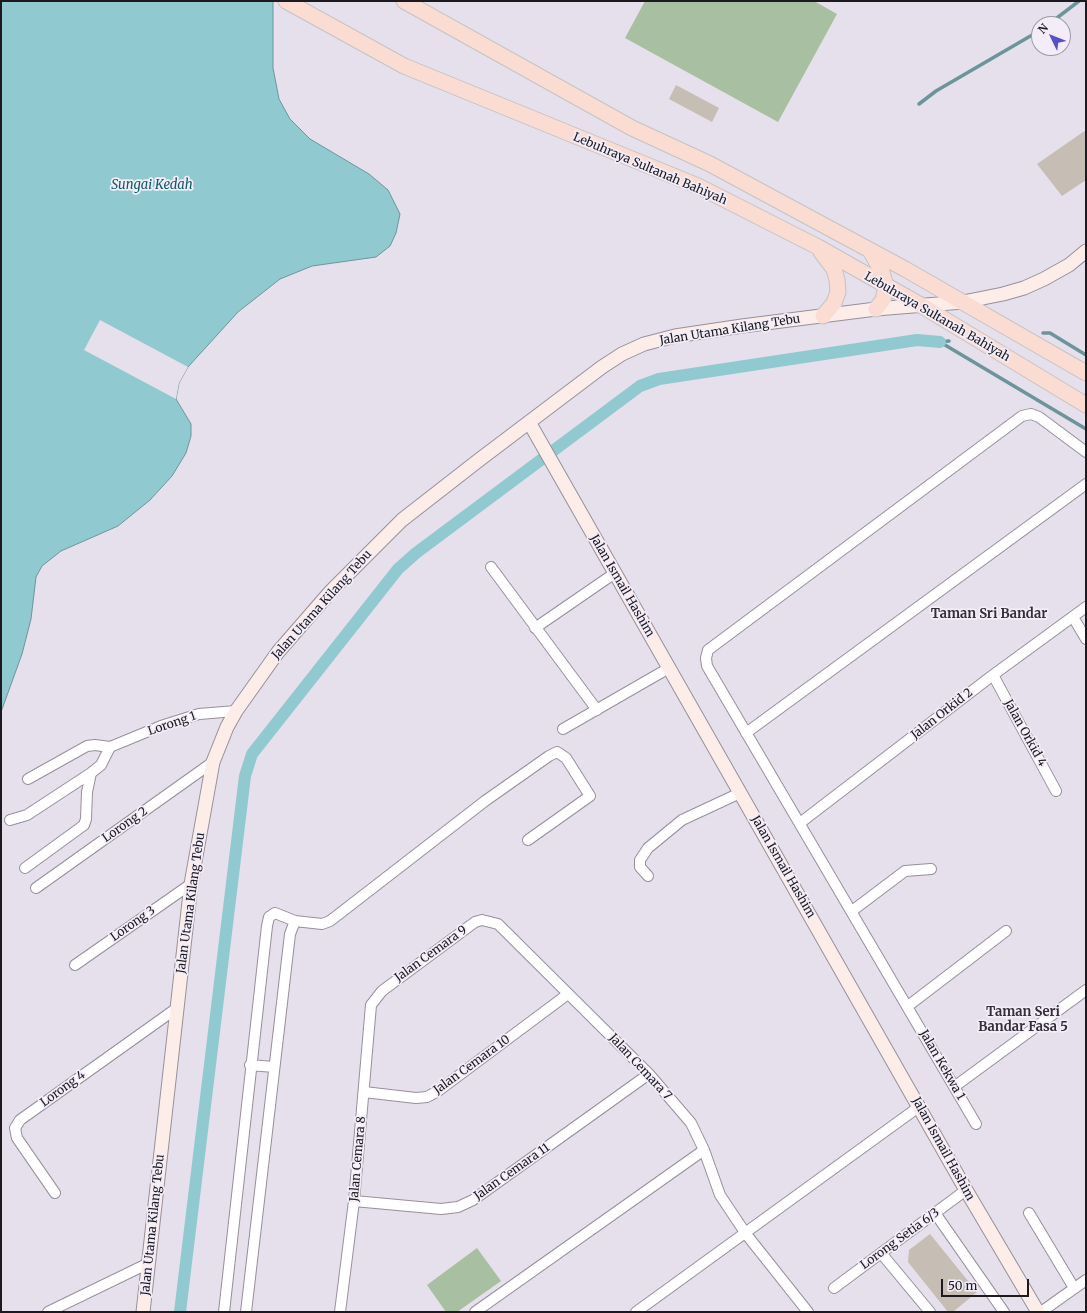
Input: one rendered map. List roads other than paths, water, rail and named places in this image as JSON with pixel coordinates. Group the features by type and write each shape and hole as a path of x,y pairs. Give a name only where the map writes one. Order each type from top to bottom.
{"main road":[{"name":"Lebuhraya Sultanah Bahiyah","path":"286,1 404,66 698,186 818,247 924,306 1086,405"},
{"name":"Lebuhraya Sultanah Bahiyah","path":"404,1 632,128 710,164 963,302 1086,373"},
{"path":"818,247 834,269 838,292 834,303 823,316"},
{"path":"871,252 882,272 886,286 883,300 876,310"}],"street":[{"name":"Jalan Utama Kilang Tebu","path":"143,1312 191,884 213,762 227,727 236,711 278,652 331,591 402,520 602,367 622,354 644,344 675,336 823,316 963,302 1024,288 1069,265 1086,251"},
{"name":"Jalan Kekwa 1","path":"976,1124 707,666 706,658 708,650 1022,416 1031,414 1039,417 1086,452"},
{"name":"Jalan Ismail Hashim","path":"529,422 920,1106 966,1190 1038,1312"},
{"path":"746,733 1086,484"},
{"path":"491,567 596,710"},
{"path":"535,628 615,573"},
{"name":"Jalan Orkid 2","path":"800,823 993,675 1086,608"},
{"path":"1073,617 1086,639"},
{"path":"563,729 669,668"},
{"name":"Jalan Orkid 4","path":"993,675 1056,791"},
{"name":"Lorong 1","path":"28,779 87,746 95,745 110,747 193,716 236,711"},
{"path":"10,820 27,815 91,773 101,765 110,747"},
{"path":"224,1312 250,1065 269,917 275,913 295,921 322,924 330,921 485,801 557,752 566,758 590,796 528,840"},
{"name":"Lorong 2","path":"36,888 213,762"},
{"path":"25,868 84,825 86,819 87,792 91,773"},
{"path":"648,876 640,867 640,860 648,848 682,820 740,793"},
{"path":"852,911 905,871 931,869"},
{"name":"Lorong 3","path":"75,965 191,884"},
{"name":"Jalan Cemara 9","path":"372,1005 382,990 475,922 482,920 498,924"},
{"path":"246,1312 290,934 295,921"},
{"name":"Jalan Cemara 7","path":"498,924 649,1074 691,1123 704,1150 720,1195 746,1234 805,1311"},
{"path":"908,1006 1006,931"},
{"path":"954,1087 1086,990"},
{"name":"Jalan Cemara 10","path":"364,1092 416,1098 427,1097 438,1091 568,994"},
{"name":"Jalan Cemara 8","path":"340,1312 354,1201 372,1005"},
{"name":"Lorong 4","path":"55,1193 17,1138 15,1128 20,1120 177,1008"},
{"path":"250,1065 274,1067"},
{"name":"Jalan Cemara 11","path":"354,1201 441,1209 458,1207 473,1200 649,1074"},
{"path":"636,1312 746,1234 920,1106"},
{"path":"475,1312 704,1150"},
{"name":"Lorong Setia 6/3","path":"834,1288 966,1190"},
{"path":"935,1213 1004,1312"},
{"path":"1029,1213 1074,1288"},
{"path":"881,1253 930,1312"},
{"path":"48,1312 149,1262"},
{"path":"1041,1312 1086,1280"}],"water":[{"name":"Sungai Kedah","path":"1,1 273,1 273,68 279,99 290,119 310,139 369,174 388,190 400,214 396,233 390,246 376,257 312,266 280,279 238,312 188,367 179,383 176,399 191,424 191,436 186,453 172,476 150,500 118,526 61,551 42,566 36,577 31,619 22,654 1,712"}],"waterway":[{"path":"1059,16 1079,1"},
{"path":"919,104 936,91 1031,36"},
{"path":"1043,333 1050,333 1086,355"},
{"path":"180,1312 245,776 252,754 398,569 416,553 640,386 659,379 917,340 940,342"},
{"path":"940,342 949,341"},
{"path":"940,342 1086,429"}],"district":[{"name":"Taman Sri Bandar","path":"989,614"},
{"name":"Taman Seri Bandar Fasa 5","path":"1023,1020"}]}
